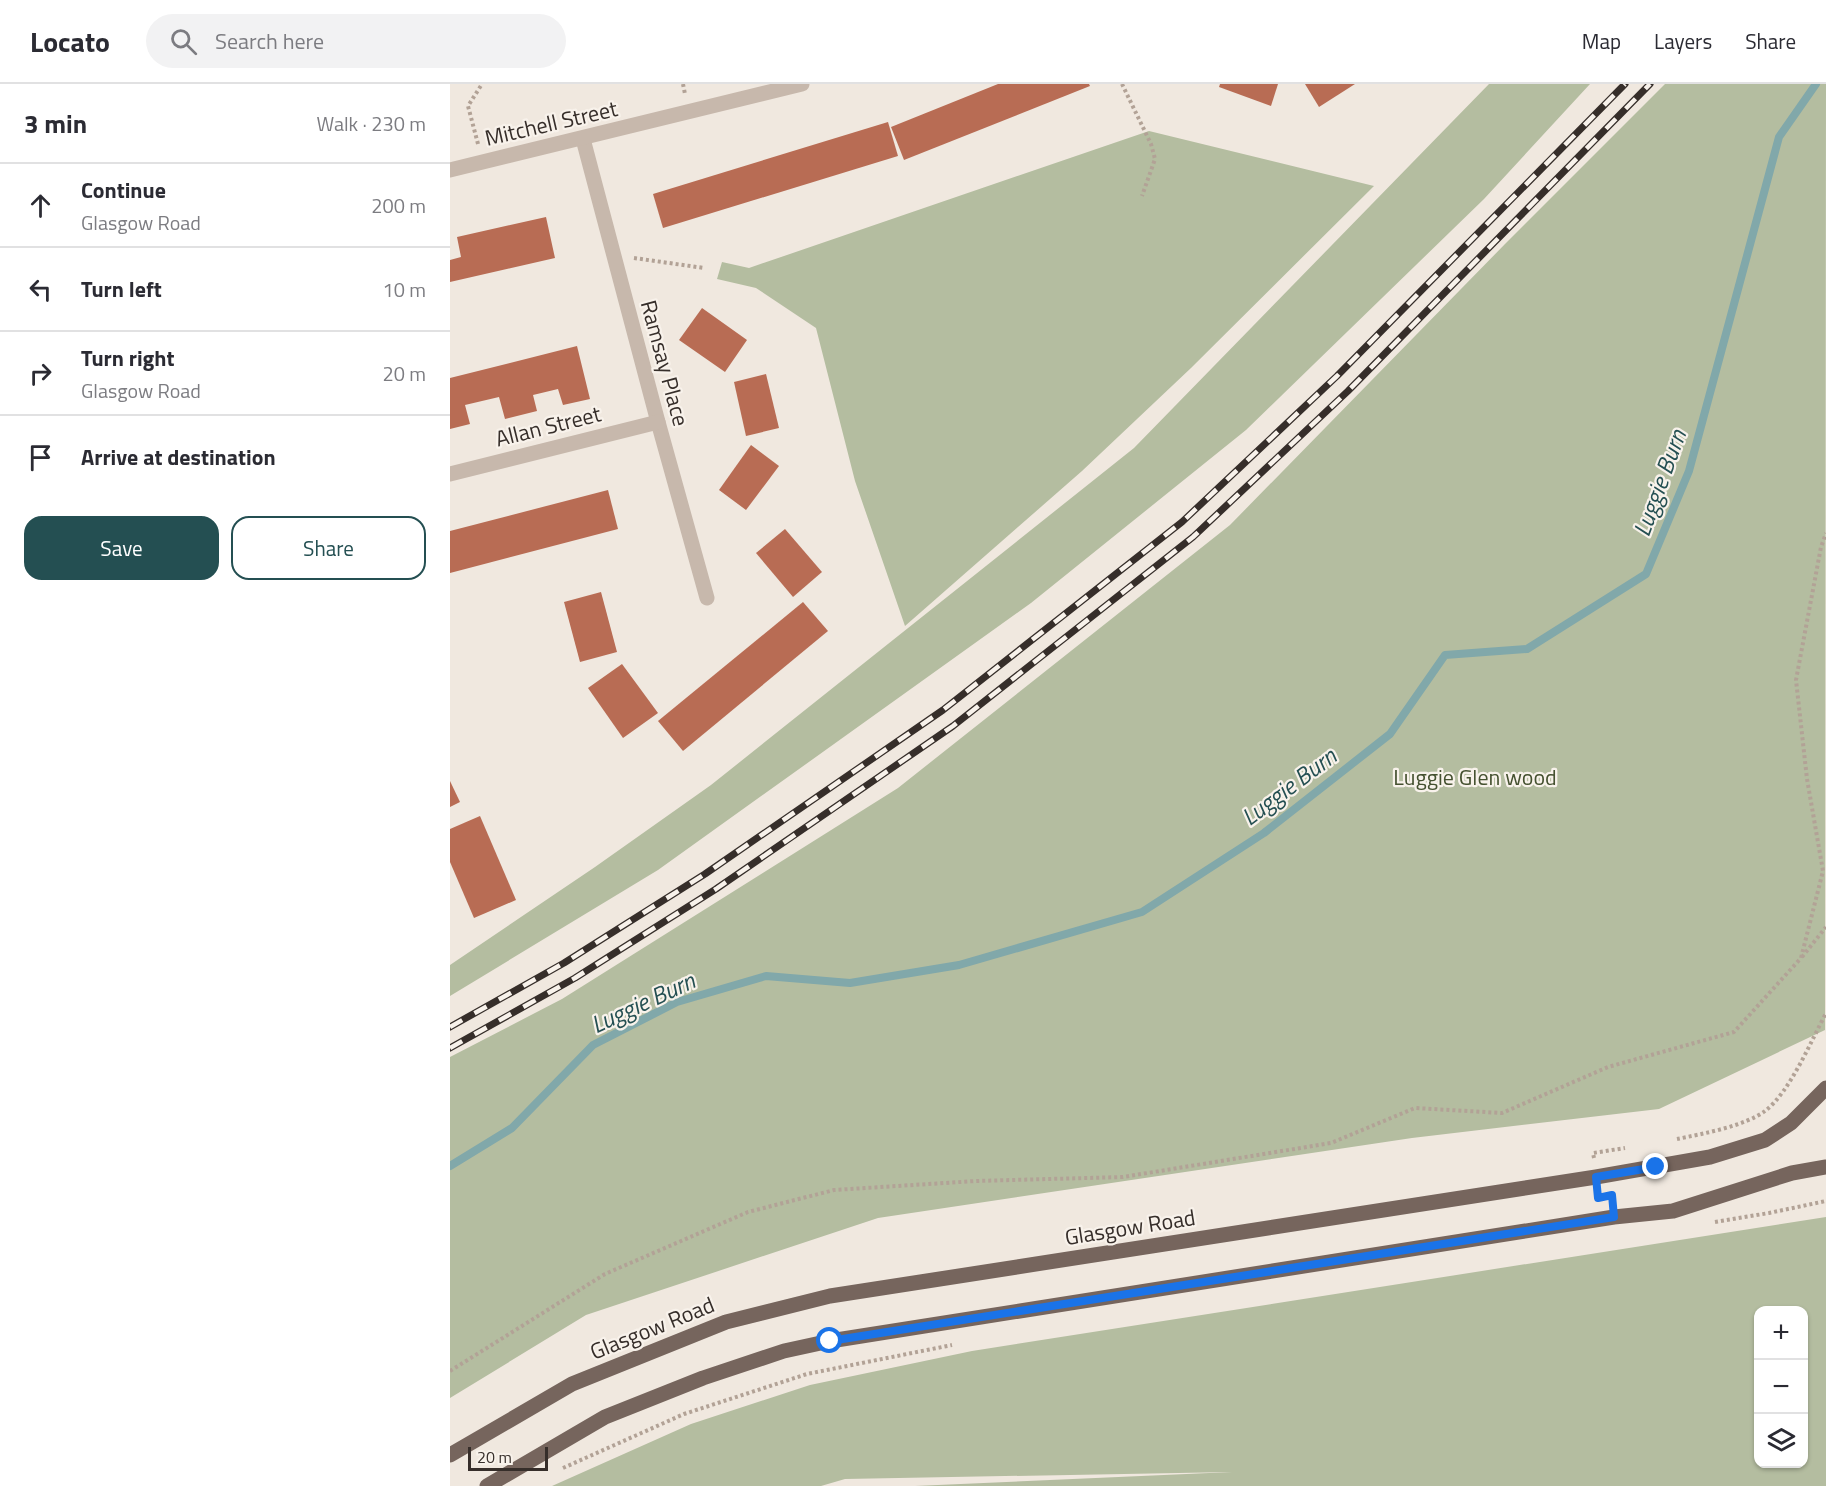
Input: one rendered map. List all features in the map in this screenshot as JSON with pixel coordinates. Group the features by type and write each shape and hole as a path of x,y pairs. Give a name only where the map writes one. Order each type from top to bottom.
{"main road":[{"name":"Glasgow Road","path":"450,1455 572,1384 726,1322 830,1296 1596,1177 1710,1157 1765,1140 1791,1123 1826,1088"},
{"path":"487,1486 605,1417 703,1378 784,1351 830,1341 1534,1229 1673,1211 1792,1173 1826,1167"}],"street":[{"name":"Mitchell Street","path":"450,170 801,84"},
{"name":"Ramsay Place","path":"583,139 707,598"},
{"name":"Allan Street","path":"450,474 658,422"}],"path":[{"path":"482,84 468,106 483,162"},
{"path":"1122,84 1151,144 1155,159 1142,196"},
{"path":"615,261 637,257 704,268"},
{"path":"1801,958 1823,871 1807,779 1796,680 1821,547 1826,533"},
{"path":"450,1371 605,1274 748,1212 834,1190 976,1181 1124,1177 1331,1143 1415,1108 1502,1113 1608,1067 1734,1032 1826,927"},
{"path":"1666,1141 1743,1122 1763,1113 1783,1092 1826,1013"},
{"path":"1596,1177 1593,1153 1635,1146"},
{"path":"1712,1222 1826,1201"},
{"path":"556,1472 684,1414 807,1374 959,1344"}],"green space":[{"path":"1489,84 1590,84 1484,199 1246,430 1031,603 658,870 450,996 450,965 711,785 1134,448"},
{"name":"Luggie Glen wood","path":"1665,84 1826,84 1825,1030 1659,1109 1412,1138 878,1218 586,1315 450,1398 450,1057 562,999 898,788 1230,525"},
{"path":"1149,131 1374,186 1191,368 1082,471 905,626 855,481 816,328 756,288 717,279 722,262 749,268"},
{"path":"1826,1217 1826,1486 915,1486 1232,1472 845,1479 821,1486 552,1486 691,1424 810,1385 972,1351"}],"building":[{"path":"998,84 1089,84 1090,86 904,160 891,127"},
{"path":"1220,84 1278,84 1271,106 1219,87"},
{"path":"1305,84 1355,84 1319,107"},
{"path":"888,122 898,156 663,228 653,194"},
{"path":"546,217 555,258 450,282 450,260 461,257 457,237"},
{"path":"702,308 747,340 725,372 679,340"},
{"path":"577,346 590,399 563,405 558,389 533,395 537,411 505,419 499,397 465,405 470,424 450,429 450,378"},
{"path":"766,374 779,428 746,436 734,382"},
{"path":"751,445 779,466 746,510 719,490"},
{"path":"608,490 618,529 450,573 450,531"},
{"path":"785,529 822,572 793,597 756,553"},
{"path":"601,592 617,652 580,662 564,602"},
{"path":"803,602 828,631 683,751 658,721"},
{"path":"622,664 658,713 623,738 588,688"},
{"path":"450,781 460,802 450,807"},
{"path":"480,816 516,900 474,918 450,862 450,829"}],"waterway":[{"name":"Luggie Burn","path":"450,1166 512,1128 593,1045 677,1002 766,976 850,983 959,965 1142,912 1264,833 1390,734 1445,655 1527,649 1646,574 1689,471 1779,137 1816,84"}],"railway":[{"path":"450,1027 564,963 705,874 943,710 1182,522 1337,376 1625,84"},
{"path":"450,1048 575,978 716,889 953,726 1193,537 1348,391 1650,84"}],"route":[{"path":"830,1341 1614,1217 1612,1195 1598,1198 1596,1177 1656,1167"}]}
